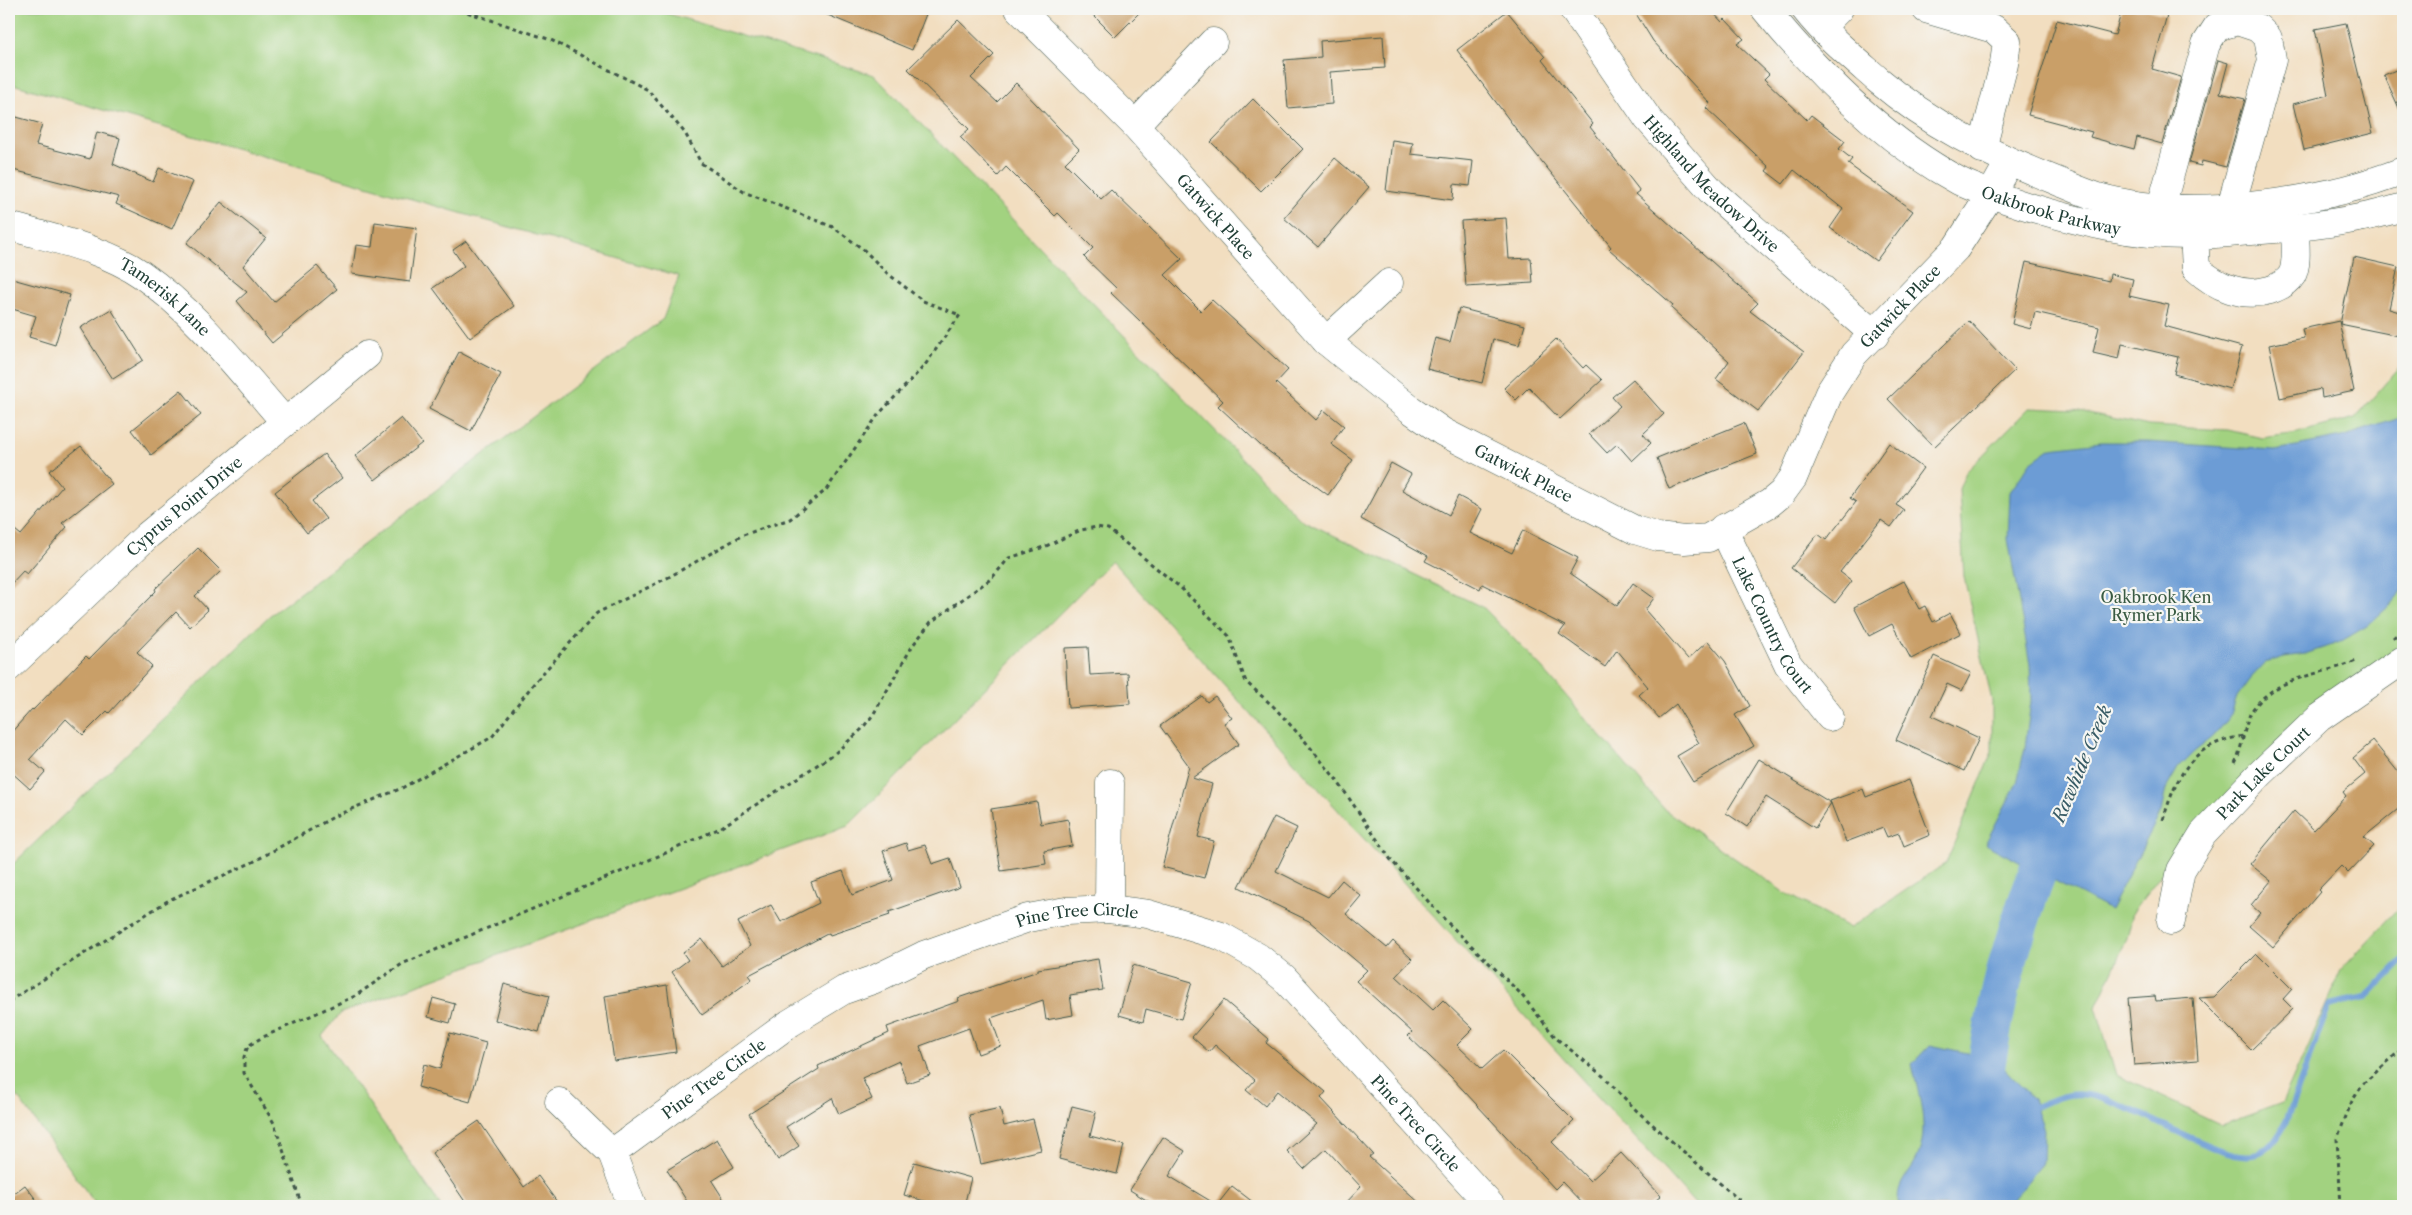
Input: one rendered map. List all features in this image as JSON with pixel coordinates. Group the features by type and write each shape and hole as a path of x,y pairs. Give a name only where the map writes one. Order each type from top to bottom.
{"street":[{"name":"Gatwick Place","path":"1019,9 1135,125 1326,341 1381,387 1443,432 1635,530 1658,537 1684,540 1708,538 1723,528 1770,504 1782,493 1793,478 1829,393 1854,354 1875,335 1920,284 1956,248 2009,162"},
{"name":"Highland Meadow Drive","path":"1573,9 1634,101 1712,192 1875,335"},
{"name":"Oakbrook Parkway","path":"1765,9 1802,55 1874,122 1960,181 1991,194 2048,213 2096,225 2148,233 2194,235 2295,229 2403,207"},
{"path":"1926,9 1994,29 2007,41 2004,64 1982,149"},
{"name":"Oakbrook Parkway","path":"1822,15 1840,47 1907,104 1982,149 2009,162 2098,197 2161,207 2195,209 2231,206 2294,200 2339,192 2403,171"},
{"path":"2161,207 2206,44 2218,27 2237,21 2258,28 2268,38 2272,60 2231,206"},
{"path":"1135,125 1213,42"},
{"name":"Tamerisk Lane","path":"9,226 98,252 140,273 179,305 237,367 284,422"},
{"path":"2194,235 2196,268 2206,278 2222,286 2252,294 2278,287 2291,276 2294,269 2295,229"},
{"path":"1326,341 1389,283"},
{"name":"Cyprus Point Drive","path":"9,667 148,535 368,355"},
{"name":"Lake Country Court","path":"1723,528 1788,664 1830,717"},
{"name":"Park Lake Court","path":"2172,920 2181,870 2203,834 2260,774 2319,718 2397,650"},
{"path":"1109,908 1110,783"},
{"name":"Pine Tree Circle","path":"612,1153 790,1023 844,990 924,955 1028,918 1066,911 1109,908 1148,914 1187,924 1221,936 1258,957 1284,978 1491,1206"},
{"path":"559,1102 612,1153 632,1206"}],"path":[{"path":"9,1001 169,900 253,862 337,815 402,788 492,737 534,682 597,613 669,577 743,534 790,519 826,490 878,415 925,365 960,316 923,301 887,273 864,250 833,227 744,192 701,163 685,133 648,90 551,40 458,9"},
{"path":"302,1206 274,1123 244,1073 244,1057 248,1046 260,1038 355,996 402,964 668,852 720,828 834,754 861,730 873,715 913,644 931,622 992,578 1009,558 1044,547 1081,530 1097,527 1108,529 1181,588 1229,636 1246,682 1274,707 1305,741 1336,779 1392,860 1446,921 1520,993 1556,1038 1602,1076 1637,1111 1746,1206"},
{"path":"2397,650 2403,628"},
{"path":"2233,768 2242,749 2252,710 2272,690 2291,679 2341,667 2363,659"},
{"path":"2163,820 2171,794 2186,766 2202,750 2225,739 2245,736"},
{"path":"2341,1206 2337,1139 2352,1101 2364,1083 2403,1048"}],"green space":[{"path":"9,9 652,9 874,75 1300,519 1484,608 1541,667 1665,810 1782,891 1850,928 1946,863 1992,752 1992,701 1964,577 1959,489 1966,472 2029,408 2075,410 2149,426 2228,430 2262,438 2297,433 2355,418 2403,363 2403,647 2385,657 2194,830 2133,912 2127,938 2096,1007 2116,1075 2222,1125 2282,1103 2342,968 2403,904 2403,1206 1697,1206 1112,561 848,826 341,1013 322,1036 441,1206 97,1206 9,1085 9,868 269,616 663,319 679,276 9,83"}],"water":[{"name":"Oakbrook Ken Rymer Park","path":"2403,417 2403,590 2367,626 2338,643 2305,654 2284,657 2265,663 2249,680 2237,697 2230,717 2213,737 2178,768 2166,789 2161,812 2110,910 1985,844 2017,783 2025,747 2031,701 2030,665 2008,539 2010,492 2030,463 2051,448 2101,442 2147,442 2275,450 2342,437"},
{"path":"1930,1045 1977,1055 2002,1066 2033,1099 2044,1129 2043,1163 2007,1206 1900,1206 1898,1198 1901,1185 1919,1153 1923,1131 1922,1109 1912,1064"}],"building":[{"path":"813,9 928,9 912,50"},
{"path":"1087,9 1143,9 1115,37"},
{"path":"1633,9 1710,9 1722,22 1725,19 1744,39 1737,44 1769,74 1764,79 1807,120 1811,115 1845,141 1839,149 1852,159 1848,164 1913,211 1876,261 1830,228 1843,209 1794,170 1783,184 1766,171 1769,167 1706,108 1710,103 1653,41"},
{"path":"2122,9 2142,9 2167,15 2152,69 2181,77 2162,144 2137,137 2134,149 2090,137 2092,132 2028,115 2057,20 2115,35"},
{"path":"1507,11 1545,57 1542,60 1593,124 1590,127 1640,191 1636,194 1758,303 1750,311 1804,352 1758,411 1716,379 1729,361 1671,308 1673,305 1609,249 1611,247 1522,137 1457,50"},
{"path":"958,20 994,55 971,78 997,102 1016,83 1079,149 1065,163 1101,199 1111,190 1182,259 1165,275 1201,311 1212,300 1288,370 1276,383 1316,420 1324,410 1344,426 1331,444 1353,460 1328,495 1260,445 1218,406 1223,401 1111,293 1116,288 1084,257 1093,248 1058,213 1055,216 1006,167 998,176 960,137 969,129 908,69"},
{"path":"2346,23 2373,133 2304,150 2293,104 2328,95 2315,29"},
{"path":"1383,36 1385,68 1330,72 1332,104 1288,108 1284,60 1321,57 1320,41"},
{"path":"2218,60 2228,63 2220,93 2245,99 2226,167 2202,161 2201,166 2189,163"},
{"path":"2403,67 2403,117 2384,75"},
{"path":"1253,99 1303,149 1261,191 1211,142"},
{"path":"9,115 42,124 36,145 90,159 97,132 120,138 113,164 153,182 159,168 193,182 172,229 116,204 119,197 9,169"},
{"path":"1392,140 1413,143 1411,154 1473,161 1470,186 1454,184 1453,200 1386,191"},
{"path":"1335,158 1369,187 1318,247 1284,218"},
{"path":"221,202 266,238 243,266 274,302 317,266 337,289 272,343 237,301 247,292 187,243"},
{"path":"1506,218 1509,259 1531,258 1533,283 1466,287 1461,221"},
{"path":"375,222 417,228 410,282 352,274 356,245 372,247"},
{"path":"466,241 514,306 470,338 433,288 464,266 453,250"},
{"path":"2354,257 2398,267 2389,309 2403,313 2399,336 2340,324"},
{"path":"2026,262 2109,281 2110,274 2133,279 2129,296 2169,305 2164,326 2242,347 2230,389 2174,374 2178,357 2122,344 2119,359 2093,353 2099,327 2035,312 2031,329 2012,324"},
{"path":"9,278 70,295 55,345 29,337 36,316 9,308"},
{"path":"1459,308 1525,325 1519,345 1493,339 1482,383 1427,369 1435,338 1450,342"},
{"path":"111,309 143,360 113,379 80,328"},
{"path":"1969,321 2015,370 1934,447 1888,399"},
{"path":"2339,321 2354,391 2322,398 2321,389 2280,398 2269,345 2304,338 2302,329"},
{"path":"1556,339 1583,368 1586,365 1602,380 1560,419 1529,387 1516,400 1504,388"},
{"path":"459,352 501,374 471,431 429,409"},
{"path":"1633,379 1664,414 1643,434 1651,443 1632,461 1617,444 1607,453 1589,434 1620,406 1612,397"},
{"path":"181,390 201,415 151,455 132,430"},
{"path":"401,418 422,443 375,480 355,456"},
{"path":"1744,423 1757,454 1669,489 1657,458"},
{"path":"1889,443 1923,468 1896,505 1904,510 1891,527 1881,520 1840,572 1852,581 1835,603 1791,568 1818,534 1826,540 1856,502 1850,498"},
{"path":"81,446 112,484 62,523 67,527 27,574 23,571 9,586 9,525 21,535 62,487 49,471"},
{"path":"324,454 342,478 312,501 326,519 307,533 275,492"},
{"path":"1391,463 1411,474 1402,490 1449,515 1458,496 1482,509 1470,533 1512,553 1523,530 1578,558 1570,573 1617,606 1633,583 1654,598 1645,610 1688,659 1708,641 1725,661 1750,706 1735,715 1754,746 1693,782 1677,756 1699,743 1676,704 1659,718 1639,695 1648,687 1617,650 1605,667 1559,634 1565,626 1482,584 1480,589 1425,561 1428,556 1361,519"},
{"path":"198,548 221,571 195,596 208,610 190,627 176,612 137,652 152,666 109,713 107,711 83,735 66,719 30,759 45,772 30,789 9,770 9,735 32,709 86,656 89,659 156,591 155,589"},
{"path":"1904,581 1919,609 1925,606 1933,622 1950,613 1961,633 1911,659 1892,624 1869,636 1854,607"},
{"path":"1088,647 1090,675 1128,673 1130,704 1068,708 1065,648"},
{"path":"1934,656 1971,673 1962,691 1947,684 1932,716 1979,738 1964,771 1896,740"},
{"path":"1202,696 1207,702 1215,696 1232,718 1224,723 1239,744 1192,778 1212,784 1198,837 1214,841 1204,878 1162,867 1189,766 1160,726"},
{"path":"2373,741 2403,778 2403,805 2364,837 2374,846 2348,873 2341,866 2318,890 2320,892 2273,947 2249,926 2260,913 2251,905 2271,881 2250,864 2294,811 2314,830 2346,796 2343,792 2365,774 2353,758"},
{"path":"1759,759 1831,803 1815,828 1766,797 1747,827 1726,813"},
{"path":"1909,780 1930,835 1904,846 1899,833 1887,837 1883,828 1846,842 1830,801 1863,789 1866,797"},
{"path":"1037,802 1041,824 1068,819 1072,846 1044,851 1046,864 1001,871 991,809"},
{"path":"1274,817 1297,828 1276,871 1328,897 1342,880 1361,896 1346,914 1387,948 1393,941 1412,959 1396,976 1433,1010 1443,1000 1473,1029 1457,1045 1482,1069 1503,1050 1574,1121 1552,1142 1590,1181 1621,1153 1661,1196 1649,1206 1585,1206 1562,1182 1555,1189 1451,1077 1408,1036 1412,1032 1356,981 1367,970 1309,921 1239,887"},
{"path":"906,843 908,850 925,845 932,864 950,858 960,887 889,912 890,915 830,935 829,933 749,975 752,979 702,1015 672,972 688,960 683,953 702,939 722,966 750,946 738,922 771,905 781,922 819,903 811,882 843,871 852,895 893,880 883,851"},
{"path":"2257,954 2292,989 2283,999 2293,1009 2251,1050 2199,998 2214,997"},
{"path":"1098,959 1103,990 1070,995 1073,1015 1046,1020 1043,1000 991,1018 1001,1046 978,1054 969,1028 920,1046 930,1075 907,1083 899,1061 862,1078 872,1099 839,1114 832,1098 786,1127 799,1146 778,1160 749,1114 819,1069 818,1066 889,1033 887,1027 959,1001 958,998 1038,971 1038,969"},
{"path":"1133,965 1192,982 1181,1019 1146,1009 1143,1022 1119,1015"},
{"path":"504,984 549,996 539,1032 495,1020"},
{"path":"667,985 676,1052 614,1061 605,996"},
{"path":"2155,996 2156,1001 2193,998 2198,1060 2134,1065 2128,998"},
{"path":"433,998 455,1004 450,1023 428,1017"},
{"path":"1224,1000 1269,1039 1266,1043 1326,1092 1321,1098 1373,1154 1369,1157 1423,1206 1343,1206 1361,1187 1326,1149 1304,1169 1287,1151 1317,1124 1277,1091 1265,1106 1246,1090 1255,1080 1215,1045 1209,1052 1192,1037"},
{"path":"450,1033 486,1043 470,1102 418,1087 424,1064 440,1069"},
{"path":"1072,1106 1096,1112 1090,1136 1124,1145 1117,1174 1059,1159"},
{"path":"1000,1108 1004,1126 1033,1119 1041,1150 981,1164 969,1115"},
{"path":"479,1121 524,1187 538,1176 560,1206 468,1206 432,1153"},
{"path":"1163,1137 1185,1151 1169,1176 1217,1205 1232,1186 1258,1206 1156,1206 1130,1190"},
{"path":"717,1139 734,1167 712,1181 728,1206 690,1206 667,1170"},
{"path":"914,1162 971,1178 964,1206 930,1206 931,1203 904,1195"},
{"path":"25,1185 41,1206 9,1206 9,1197"}],"waterway":[{"name":"Rawhide Creek","path":"1967,1206 1997,1005 2027,900 2056,825"},
{"path":"2029,1109 2064,1096 2087,1095 2128,1108 2222,1151 2242,1155 2257,1154 2270,1145 2285,1124 2329,1005 2366,997 2403,960"}]}
